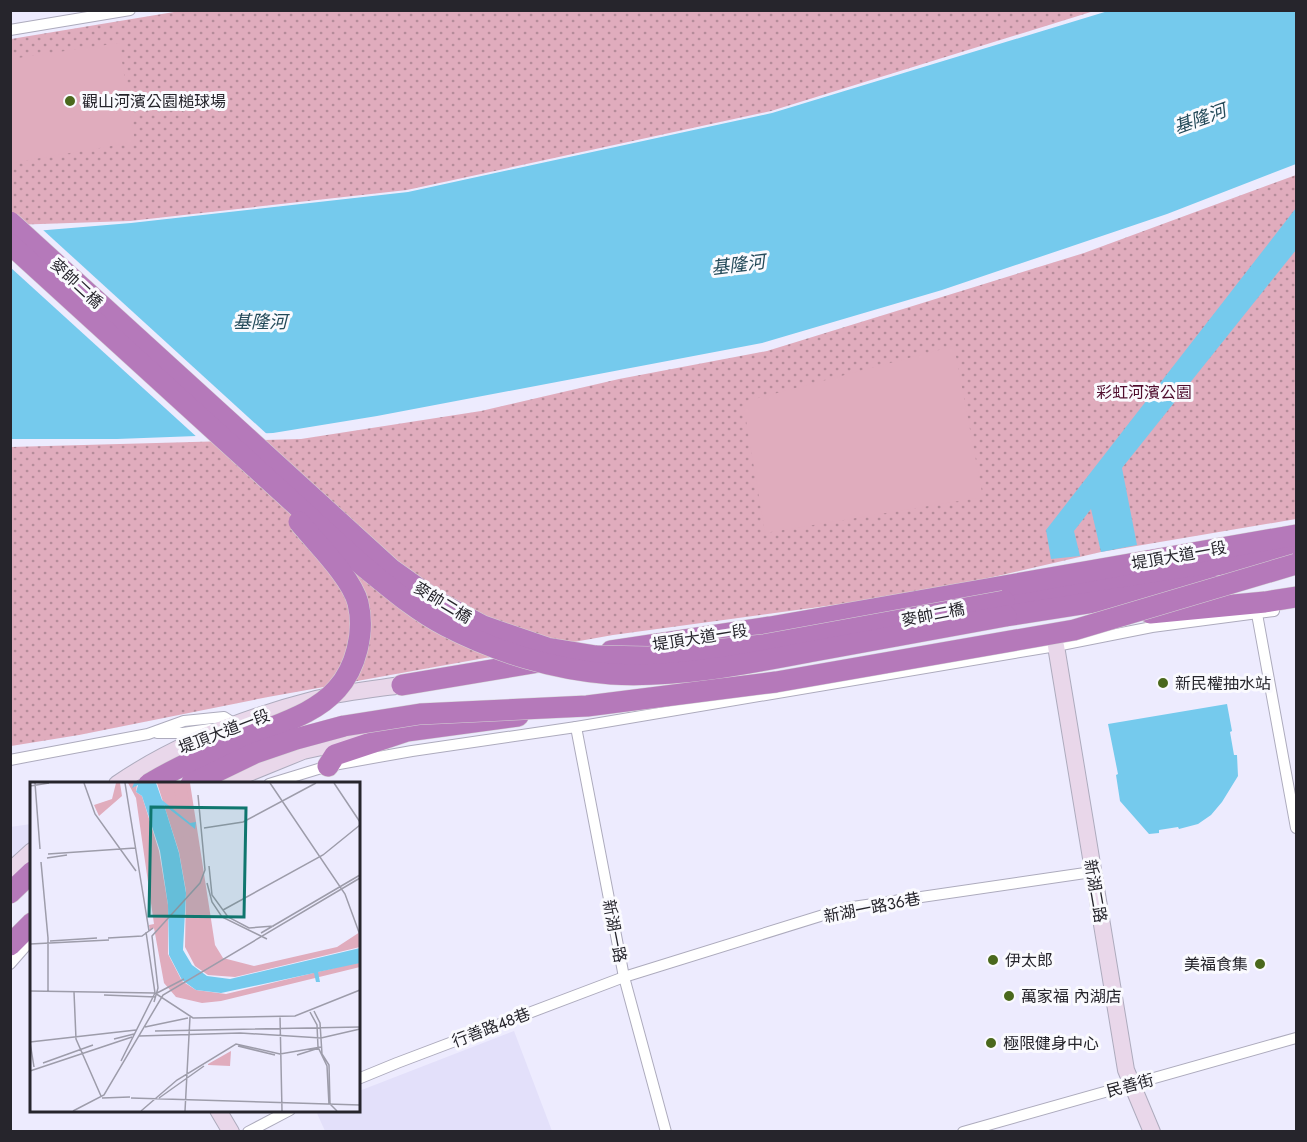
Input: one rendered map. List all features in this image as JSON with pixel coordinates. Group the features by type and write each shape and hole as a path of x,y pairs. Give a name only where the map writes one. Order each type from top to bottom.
{"highway":[{"name":"麥帥二橋","path":"10,222 391,569 436,601 483,626 547,648 596,656 649,657 763,645 1005,608"},
{"name":"麥帥二橋","path":"10,244 362,565 406,601 436,620 500,650 554,665 611,674 671,672 760,661 1005,608"},
{"path":"151,782 179,766 286,722 314,707 337,689 353,663 361,633 358,603 347,580 292,513 276,486"},
{"name":"堤頂大道一段","path":"402,685 770,627 1296,535"},
{"path":"1005,608 1296,547"},
{"path":"193,782 255,753 344,726 420,714 587,706 788,680 1074,630 1296,564"},
{"path":"1005,608 1296,575"},
{"path":"219,782 307,747 386,730 429,725 578,720 700,705 779,694 1079,642 1296,575"},
{"path":"328,766 335,755 407,731 480,723 1147,613 1296,597"},
{"path":"10,893 30,874"},
{"path":"10,927 30,907"},
{"path":"10,945 30,927"}],"main road":[{"name":"新湖二路","path":"1056,646 1126,1070 1152,1131"},
{"name":"堤頂大道一段","path":"119,782 178,748 235,724 317,699 402,685"},
{"path":"235,724 259,746 269,764"},
{"path":"224,782 303,751 347,740 407,731"},
{"path":"246,782 269,764"},
{"path":"10,870 30,853"},
{"path":"10,952 30,927"},
{"path":"219,1112 231,1131"}],"street":[{"path":"10,30 130,10"},
{"path":"272,782 328,766 576,727 1056,646 1152,627 1296,607"},
{"path":"1257,614 1296,828"},
{"path":"10,760 148,734 183,733 235,724"},
{"name":"新湖一路","path":"576,727 624,977 666,1131"},
{"name":"新湖一路36巷","path":"624,977 846,908 1092,872"},
{"path":"10,964 30,941"},
{"name":"行善路48巷","path":"360,1078 624,977"},
{"name":"民善街","path":"963,1131 1296,1038"},
{"path":"248,1131 286,1112"}],"shaded area":[{"path":"30,824 30,847 10,867 10,827"},
{"path":"514,1031 552,1131 325,1131 316,1112 360,1112 360,1091"}],"green space":[{"path":"186,10 1094,11 771,111 407,190 130,221 11,225 11,39"},
{"name":"觀山河濱公園槌球場","path":"119,43 135,142 11,163 11,59"},
{"name":"彩虹河濱公園","path":"1296,175 1296,519 1101,552 929,592 613,635 11,746 11,447 301,439 481,411 619,379 767,351 1084,253"},
{"path":"954,346 983,497 765,533 743,402"}],"water":[{"name":"基隆河","path":"1108,11 1296,11 1296,164 1167,214 942,290 762,343 377,416 273,433 117,439 11,439 11,233 131,223 408,192 772,113"},
{"path":"1296,208 1296,250 1122,468 1137,545 1101,552 1091,509 1074,531 1080,556 1051,559 1046,530"},
{"path":"1227,704 1234,755 1237,755 1238,776 1222,802 1211,815 1198,824 1179,829 1178,827 1159,830 1159,833 1149,834 1120,801 1116,775 1118,774 1108,724"}],"pier":[{"path":"42,229 269,436 199,439 10,267 10,230"}],"place":[{"name":"觀山河濱公園槌球場","path":"70,101"},
{"name":"新民權抽水站","path":"1163,683"},
{"name":"伊太郎","path":"993,960"},
{"name":"美福食集","path":"1260,964"},
{"name":"萬家福 內湖店","path":"1009,996"},
{"name":"極限健身中心","path":"991,1043"}]}
